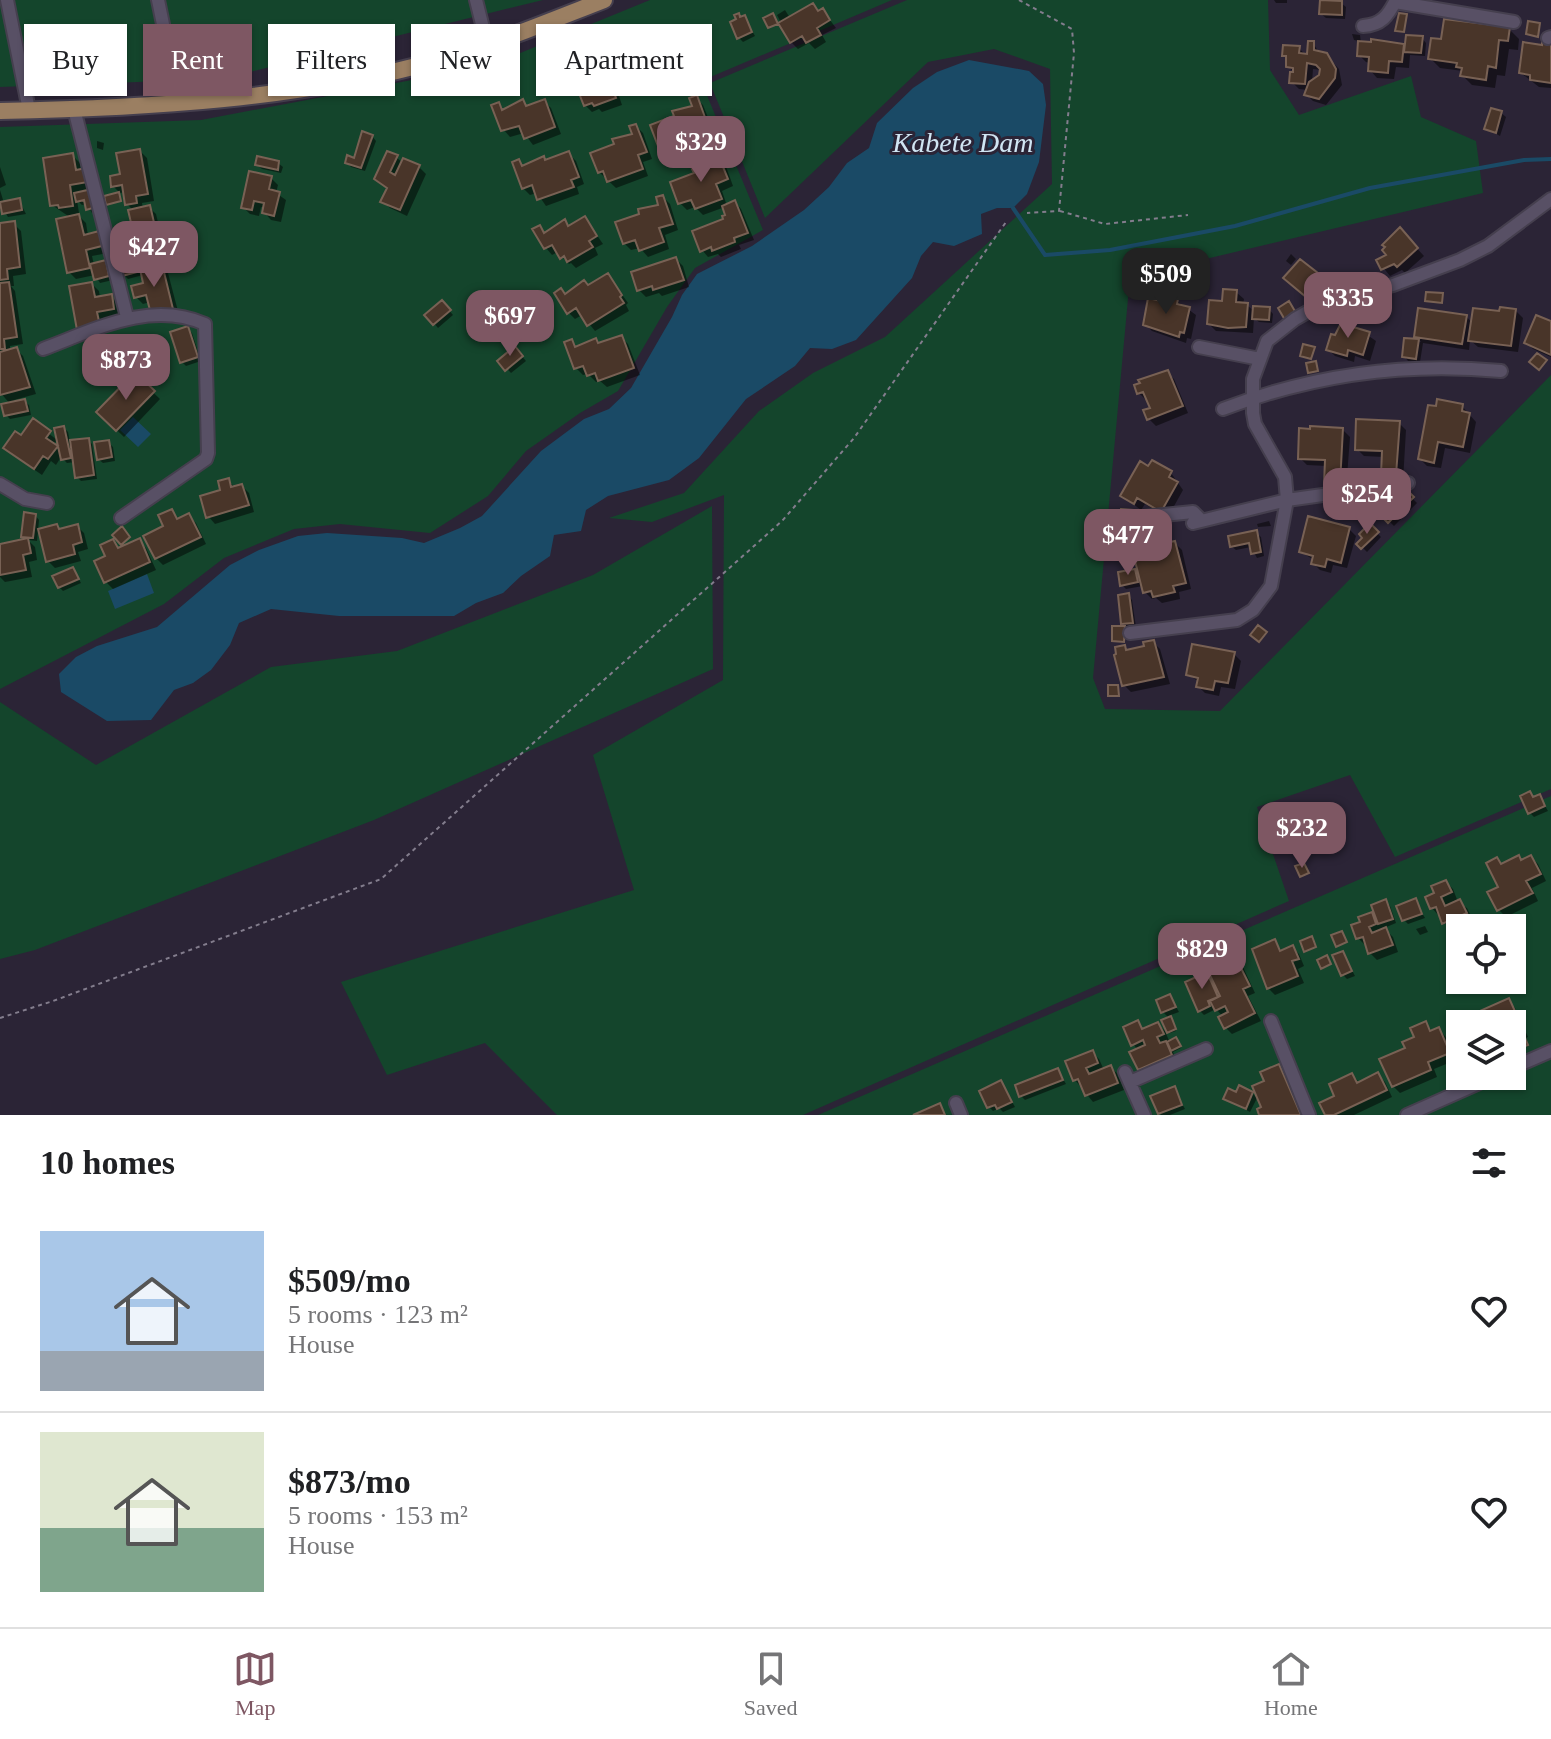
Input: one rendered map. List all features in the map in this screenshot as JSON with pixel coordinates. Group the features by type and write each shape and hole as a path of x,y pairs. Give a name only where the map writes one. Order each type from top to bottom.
{"main road":[{"path":"520,32 604,0"},
{"path":"0,111 74,109 260,94 365,78 411,67"}],"street":[{"path":"7,0 29,110"},
{"path":"158,0 179,102"},
{"path":"476,0 482,24"},
{"path":"1363,26 1378,24 1386,18 1395,1 1514,22"},
{"path":"74,109 127,317"},
{"path":"1130,633 1237,620 1253,610 1271,586 1287,500 1285,477 1255,424 1252,402 1253,379 1267,341 1295,319 1323,303 1393,285 1488,246 1551,199"},
{"path":"43,349 127,317 164,314 175,318 186,316 205,324 208,453 202,463 121,518"},
{"path":"1199,347 1260,359"},
{"path":"1223,409 1254,397 1339,377 1394,369 1458,367 1501,371"},
{"path":"1144,517 1193,512 1197,521 1287,500 1408,483"},
{"path":"0,485 25,499 47,503"},
{"path":"1271,1021 1309,1115"},
{"path":"1144,1115 1128,1077 1206,1049"},
{"path":"1526,1063 1550,1054"},
{"path":"1407,1115 1463,1090"}],"path":[{"path":"1019,0 1072,29 1074,53 1059,211"},
{"path":"1027,213 1059,211 1105,224 1188,215"},
{"path":"0,1018 381,879 782,521 854,438 1006,222"}],"green space":[{"path":"0,0 543,0 445,24 411,24 411,32 395,36 395,24 268,24 268,67 252,71 252,24 143,24 143,82 127,82 127,24 24,24 24,86 0,87"},
{"path":"650,0 892,0 712,76 712,24 591,24"},
{"path":"907,0 1268,0 1270,70 1299,115 1411,76 1421,117 1476,141 1483,193 1130,277 1093,678 1105,709 1220,711 1551,375 1551,789 1395,857 1350,775 1257,807 1289,901 803,1115 557,1115 485,1043 387,1075 341,982 634,890 593,755 723,680 724,495 652,522 609,518 684,493 759,411 813,373 885,337 1052,184 1050,69 994,49 928,62 765,218 712,82"},
{"path":"536,47 536,96 707,96 763,230 695,268 667,307 618,391 526,451 488,496 430,533 340,524 294,529 224,558 164,604 0,689 0,127 201,120 328,96 395,96 395,83 411,80 411,96 520,96 520,53"},
{"path":"712,506 713,669 374,820 35,950 0,959 0,702 96,765 271,667 397,651 593,575"},
{"path":"1551,796 1551,1115 818,1115"}],"water":[{"name":"Kabete Dam","path":"969,60 1029,71 1043,84 1046,105 1039,162 1027,194 1013,208 997,208 981,214 982,234 954,246 933,242 921,256 912,278 856,340 832,349 810,348 795,366 746,399 699,458 669,480 608,496 586,510 581,531 554,535 550,556 503,593 476,603 454,616 339,616 271,609 239,623 230,645 211,670 193,683 174,690 151,720 107,721 61,692 59,674 76,657 97,646 157,627 230,565 259,550 298,536 327,533 402,538 424,543 482,516 541,451 584,419 609,409 631,388 682,295 697,274 752,246 804,210 829,187 847,163 869,148 877,123 913,88 937,72"},
{"path":"133,417 151,434 138,447 120,430"},
{"path":"147,574 154,593 115,609 108,591"}],"building":[{"path":"1320,0 1342,1 1342,15 1319,14"},
{"path":"813,3 818,11 823,8 830,20 817,28 821,35 806,43 802,36 790,43 778,23"},
{"path":"739,13 740,17 745,15 752,32 737,39 730,22"},
{"path":"773,13 778,24 768,28 763,18"},
{"path":"1399,13 1407,14 1404,32 1395,31"},
{"path":"1444,19 1510,27 1508,41 1499,40 1496,68 1488,66 1486,80 1460,76 1462,68 1456,67 1457,63 1428,59 1431,38 1441,39"},
{"path":"1528,21 1540,23 1538,37 1526,34"},
{"path":"1406,35 1423,36 1421,53 1404,52"},
{"path":"1371,39 1404,44 1402,62 1389,61 1388,73 1368,71 1369,57 1357,56 1358,41 1371,42"},
{"path":"1308,41 1314,41 1314,50 1327,53 1336,69 1335,78 1319,99 1304,95 1309,82 1319,75 1320,69 1307,63 1305,84 1289,83 1293,68 1286,67 1286,56 1282,56 1283,45 1300,46 1299,53 1307,54"},
{"path":"1542,41 1551,43 1551,83 1530,80 1530,75 1519,73 1523,42 1542,45"},
{"path":"580,96 616,98 594,106 592,103 584,106"},
{"path":"697,96 707,123 698,126 703,141 667,154 663,144 658,146 650,125 674,116 672,111 692,106 689,98"},
{"path":"523,99 526,106 545,99 555,127 524,139 519,126 501,131 491,105 499,102 502,110"},
{"path":"1491,108 1502,111 1496,133 1484,129"},
{"path":"636,124 647,152 638,155 643,169 607,182 603,171 598,173 590,153 614,144 612,139 632,134 629,126"},
{"path":"362,131 373,135 361,168 345,163 347,155 354,158"},
{"path":"140,149 148,194 136,196 137,203 125,205 122,185 111,187 110,176 120,174 116,153"},
{"path":"387,151 398,155 390,172 395,175 403,158 420,165 400,210 380,202 387,188 374,179"},
{"path":"569,151 579,177 571,180 574,187 537,200 532,185 522,189 512,162 519,159 522,166 544,156 545,160"},
{"path":"717,152 728,179 716,184 722,199 695,209 691,200 678,204 670,182 694,173 692,169 712,163 709,155"},
{"path":"73,153 76,170 86,168 88,182 70,185 73,206 50,206 43,158"},
{"path":"257,156 279,161 278,170 255,165"},
{"path":"249,171 272,176 269,189 280,192 274,216 262,213 264,203 254,201 252,210 241,208"},
{"path":"92,189 96,207 86,210 84,200 76,202 74,193"},
{"path":"119,192 121,201 106,205 104,196"},
{"path":"663,195 673,224 659,228 664,242 639,251 635,240 623,244 615,222 639,214 638,209 658,205 656,197"},
{"path":"20,198 22,210 2,214 0,202"},
{"path":"735,200 748,233 734,238 735,242 700,252 692,231 723,219 722,206"},
{"path":"150,205 160,249 139,258 135,241 124,244 121,232 133,231 128,210"},
{"path":"79,214 84,235 99,231 102,246 86,250 90,268 67,273 56,219"},
{"path":"585,216 597,236 589,241 593,247 567,262 564,256 560,259 552,245 544,249 532,229 540,225 544,233 565,219 568,226"},
{"path":"15,221 20,267 7,269 8,279 0,280 0,223"},
{"path":"1400,227 1418,248 1397,267 1394,264 1381,270 1376,260 1386,255 1382,245"},
{"path":"125,252 127,258 133,256 137,272 122,276 116,254"},
{"path":"676,257 684,280 653,290 652,286 637,291 631,272"},
{"path":"1300,259 1323,277 1306,297 1283,278"},
{"path":"106,260 109,276 94,280 90,264"},
{"path":"162,264 173,309 151,314 146,295 134,298 131,286 143,283 140,269"},
{"path":"608,273 624,303 587,326 576,308 567,314 554,293 561,288 565,294 584,280 588,285"},
{"path":"9,282 17,337 4,339 5,349 0,349 0,283"},
{"path":"92,282 95,297 112,294 114,309 97,312 100,326 77,330 69,286"},
{"path":"1223,289 1237,290 1236,302 1248,303 1246,327 1207,324 1209,300 1222,301"},
{"path":"1426,292 1443,293 1442,303 1425,301"},
{"path":"1162,296 1178,299 1177,304 1190,307 1184,333 1180,332 1179,337 1143,325 1148,298 1161,301"},
{"path":"442,300 451,310 433,325 424,315"},
{"path":"1289,301 1296,313 1285,320 1278,308"},
{"path":"1253,306 1270,307 1269,320 1252,319"},
{"path":"1500,307 1516,309 1511,346 1468,341 1473,308 1499,311"},
{"path":"1418,308 1467,315 1462,344 1414,337"},
{"path":"1536,315 1551,321 1551,355 1524,343"},
{"path":"1343,319 1351,322 1350,326 1370,332 1363,355 1348,350 1347,356 1326,350 1331,334 1335,335"},
{"path":"188,326 198,357 180,363 170,332"},
{"path":"622,335 634,368 598,381 595,373 587,376 583,366 574,369 564,342 572,339 575,347 596,338 598,343"},
{"path":"1404,338 1419,339 1416,359 1402,357"},
{"path":"1303,344 1315,347 1311,359 1300,356"},
{"path":"515,346 523,356 505,371 497,361"},
{"path":"17,347 30,387 0,395 0,352"},
{"path":"1537,353 1547,360 1539,370 1529,362"},
{"path":"1316,361 1318,371 1308,373 1306,363"},
{"path":"1168,370 1183,406 1147,420 1143,410 1150,408 1143,392 1137,394 1134,385 1140,383 1138,380"},
{"path":"135,372 155,391 116,431 96,412"},
{"path":"25,399 28,411 4,416 1,404"},
{"path":"1437,399 1463,404 1462,411 1470,413 1463,447 1438,442 1434,463 1418,459 1428,405 1436,406"},
{"path":"33,418 51,431 46,438 58,446 48,459 43,456 34,469 3,448 15,431 21,435"},
{"path":"1356,419 1400,421 1396,475 1381,475 1382,451 1355,450"},
{"path":"64,426 71,458 61,460 54,428"},
{"path":"1310,426 1343,428 1340,484 1324,484 1325,460 1298,459 1299,428 1310,429"},
{"path":"89,438 94,475 75,478 70,440"},
{"path":"109,440 112,457 97,460 94,442"},
{"path":"1152,460 1172,471 1169,477 1178,482 1161,512 1137,498 1134,504 1120,496 1140,461 1148,466"},
{"path":"229,478 231,487 242,484 249,505 206,518 200,496 220,490 218,481"},
{"path":"1408,491 1414,497 1388,523 1382,517"},
{"path":"172,509 177,519 189,513 201,537 155,559 143,536 163,526 158,515"},
{"path":"1121,509 1133,510 1131,529 1119,528"},
{"path":"24,512 36,514 33,538 21,537"},
{"path":"1308,516 1350,527 1341,563 1327,559 1325,567 1311,564 1313,556 1299,552"},
{"path":"1370,523 1379,532 1361,549 1356,544 1362,538 1359,534"},
{"path":"57,524 59,529 78,524 82,542 73,545 75,554 46,562 38,529"},
{"path":"122,526 130,537 121,545 112,535"},
{"path":"1257,530 1261,552 1251,554 1249,543 1230,547 1228,536"},
{"path":"28,538 31,553 23,555 26,570 0,575 0,544"},
{"path":"140,538 150,562 104,583 94,561 105,556 100,545 113,539 118,548"},
{"path":"1175,541 1186,583 1173,586 1175,592 1153,597 1151,591 1143,593 1135,561 1162,554 1160,544"},
{"path":"73,567 79,579 58,588 52,576"},
{"path":"1135,569 1138,582 1120,586 1118,572"},
{"path":"1129,593 1133,623 1121,624 1118,595"},
{"path":"1258,625 1267,632 1259,642 1250,635"},
{"path":"1112,626 1125,626 1124,642 1112,641"},
{"path":"1154,640 1164,677 1122,686 1115,647 1125,645 1126,650"},
{"path":"1192,644 1235,652 1228,683 1215,681 1213,690 1196,687 1198,678 1186,675"},
{"path":"1108,685 1118,685 1119,696 1108,696"},
{"path":"1530,791 1533,797 1540,794 1545,806 1528,814 1520,796"},
{"path":"1519,855 1521,860 1531,855 1541,874 1526,881 1533,893 1497,911 1487,892 1498,887 1486,863 1497,857 1501,864"},
{"path":"1304,863 1309,873 1300,877 1295,866"},
{"path":"1446,880 1452,892 1441,897 1445,906 1460,899 1467,913 1446,914 1446,922 1442,924 1436,907 1430,909 1425,897 1434,893 1431,886"},
{"path":"1416,898 1422,914 1402,921 1396,906"},
{"path":"1386,899 1393,919 1378,924 1371,905"},
{"path":"1372,912 1376,924 1369,927 1372,933 1386,927 1393,945 1368,954 1363,937 1356,939 1351,925 1360,922 1358,917"},
{"path":"1342,931 1347,942 1336,947 1331,935"},
{"path":"1312,936 1316,947 1304,952 1300,941"},
{"path":"1275,939 1280,951 1293,945 1299,959 1292,961 1298,976 1267,989 1252,949"},
{"path":"1343,951 1352,971 1341,976 1332,955"},
{"path":"1327,955 1331,964 1321,969 1317,960"},
{"path":"1236,958 1250,986 1243,989 1255,1013 1224,1029 1218,1017 1228,1012 1225,1006 1215,1011 1210,1001 1220,996 1208,971"},
{"path":"1207,972 1218,997 1208,1001 1210,1006 1198,1012 1185,982"},
{"path":"1170,994 1176,1007 1161,1013 1156,1000"},
{"path":"1509,998 1514,1010 1482,1010"},
{"path":"1171,1016 1176,1029 1167,1033 1161,1020"},
{"path":"1138,1020 1142,1029 1158,1022 1164,1034 1157,1037 1160,1043 1166,1041 1172,1055 1138,1070 1129,1052 1145,1045 1143,1040 1131,1046 1123,1027"},
{"path":"1426,1021 1430,1031 1439,1027 1446,1044 1446,1055 1428,1062 1431,1070 1392,1087 1379,1059 1405,1048 1402,1042 1414,1037 1410,1028"},
{"path":"1176,1037 1181,1046 1171,1051 1167,1042"},
{"path":"1093,1050 1098,1063 1086,1068 1089,1074 1111,1065 1118,1083 1085,1096 1078,1079 1073,1081 1065,1061"},
{"path":"1279,1064 1301,1115 1259,1115 1257,1109 1261,1107 1252,1086 1264,1081 1260,1072"},
{"path":"1058,1068 1063,1080 1019,1097 1015,1085"},
{"path":"1378,1072 1387,1090 1334,1115 1325,1115 1319,1103 1334,1096 1329,1084 1352,1073 1357,1083"},
{"path":"1001,1080 1012,1102 997,1109 995,1105 987,1108 979,1091"},
{"path":"1239,1085 1253,1092 1246,1109 1223,1099 1228,1088 1236,1092"},
{"path":"1175,1086 1182,1105 1158,1114 1150,1096"},
{"path":"940,1103 945,1115 913,1115"}],"waterway":[{"path":"1013,208 1045,255 1110,250 1235,226 1370,188 1524,160 1551,159"}]}
